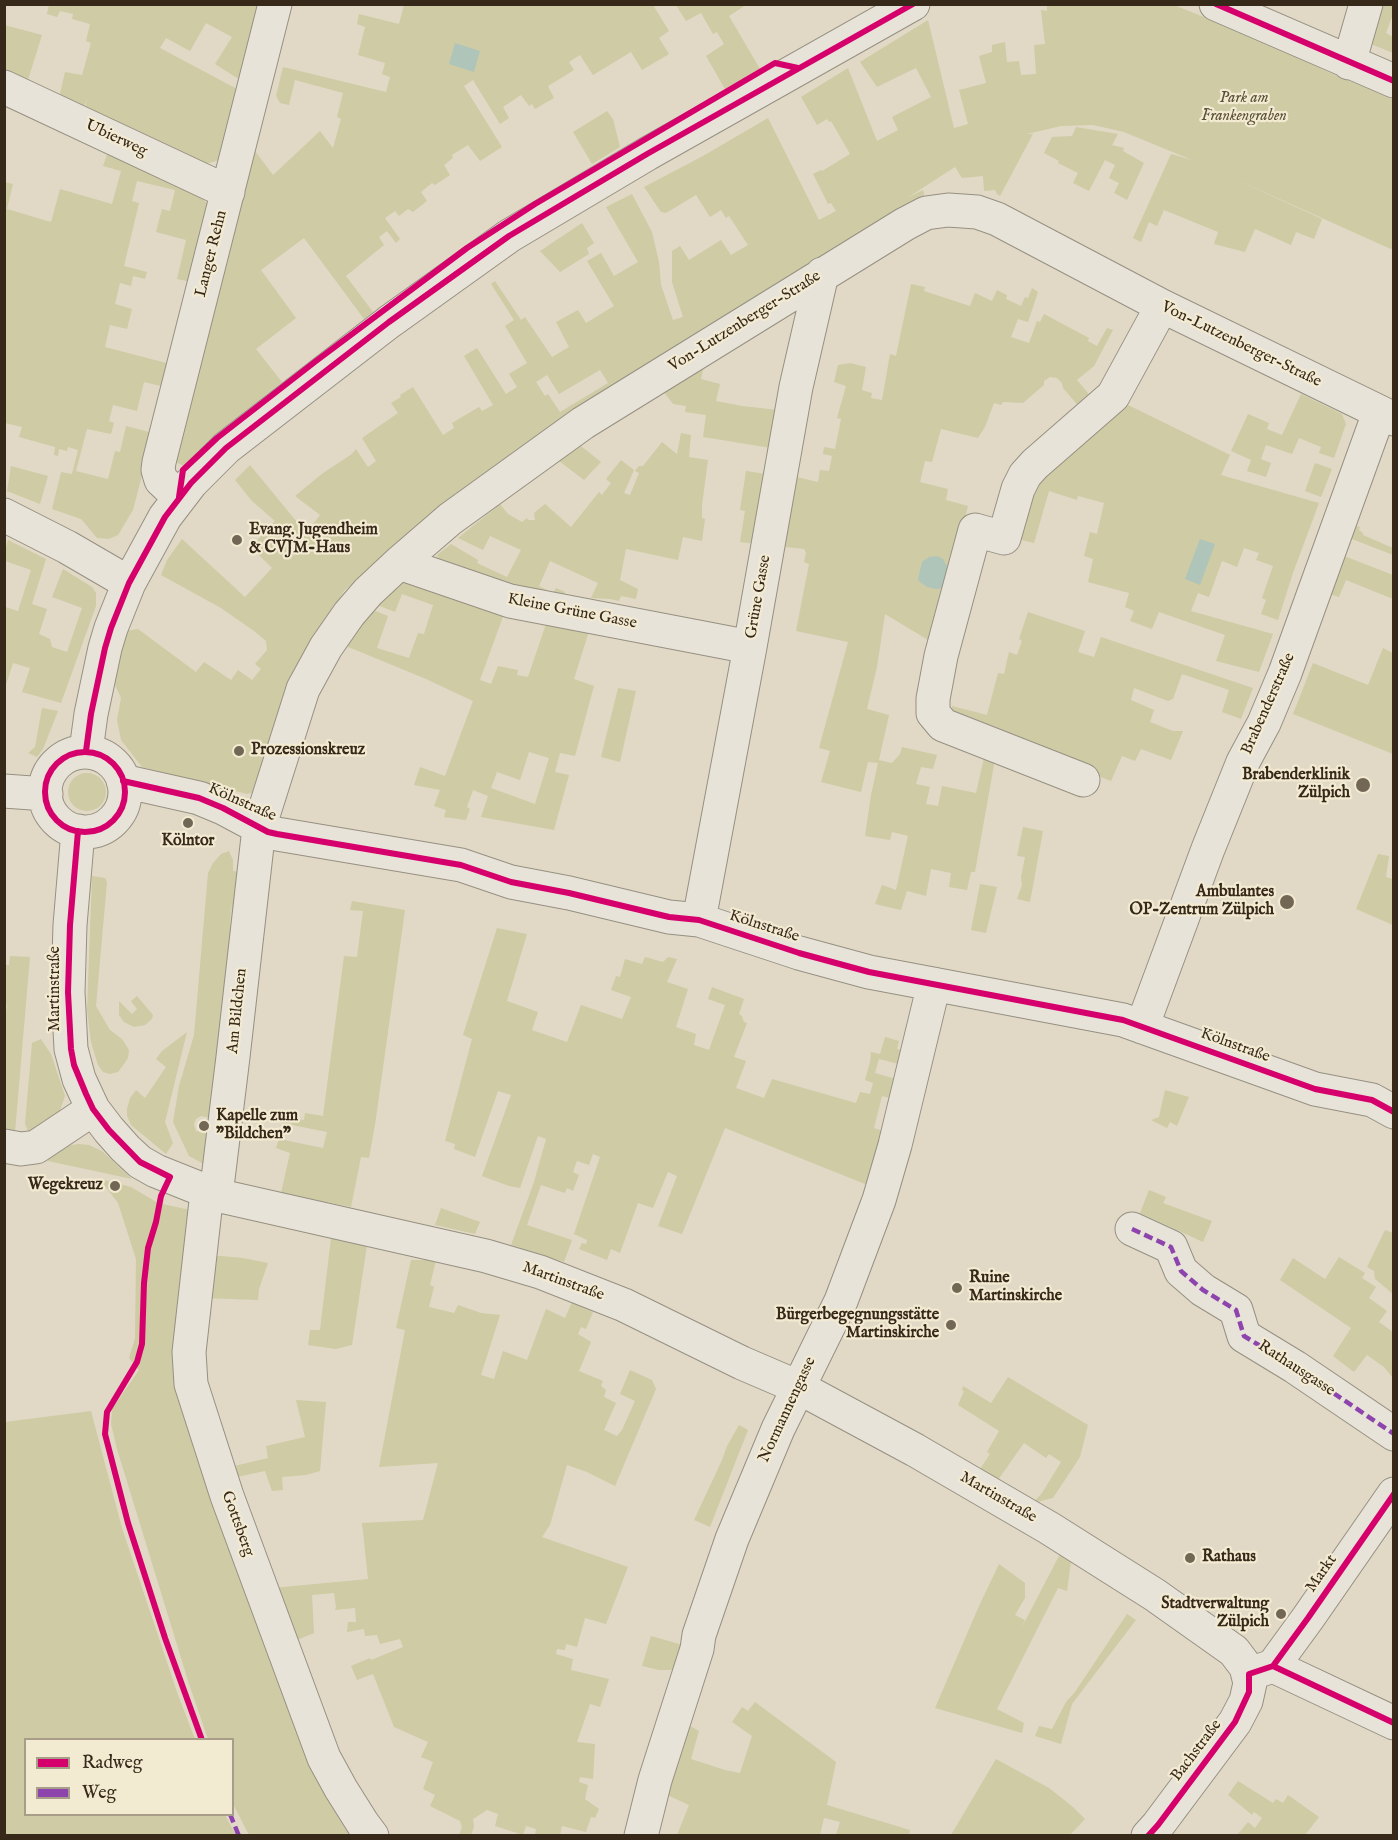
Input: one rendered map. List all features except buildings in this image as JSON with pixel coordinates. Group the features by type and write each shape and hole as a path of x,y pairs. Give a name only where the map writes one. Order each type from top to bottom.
{"street":[{"name":"Langer Rehn","path":"179,497 161,480 158,470 159,462 275,4"},
{"path":"86,751 90,714 105,648 129,583 165,517 204,469 251,427 480,255 647,154 913,4"},
{"path":"1216,4 1394,81"},
{"path":"1349,63 1366,4"},
{"name":"Ubierweg","path":"4,87 228,192"},
{"name":"Von-Lutzenberger-Straße","path":"259,828 297,704 309,676 349,614 368,592 399,563 450,519 583,423 822,274 926,213 948,210 977,212 997,219 1162,306 1386,416"},
{"name":"Grüne Gasse","path":"699,920 750,647 795,387 822,274"},
{"path":"1083,780 943,725 933,713 940,656 975,530 1005,538 1018,489 1025,475 1113,396 1162,306"},
{"name":"Brabenderstraße","path":"1142,1027 1243,762 1264,723 1285,674 1386,416"},
{"path":"4,514 129,583"},
{"name":"Kleine Grüne Gasse","path":"399,563 510,601 750,647"},
{"path":"86,751 101,756 112,764 123,781 124,798 120,811 115,818 100,829 87,832 68,829 55,817 47,803 49,778 54,767 72,754 86,751"},
{"name":"Kölnstraße","path":"123,781 199,798 259,828 277,834 461,865 511,882 569,893 669,917 699,920 837,964 899,979 1110,1017 1316,1089 1372,1100 1394,1112"},
{"path":"4,791 46,794"},
{"name":"Am Bildchen","path":"211,1193 230,1088 259,828"},
{"name":"Martinstraße","path":"78,831 69,925 68,1018 71,1049 79,1079 93,1109 109,1130 140,1162 156,1171 211,1193 486,1256 540,1272 633,1309 798,1388 985,1490 1155,1595 1234,1651 1241,1659 1261,1670"},
{"name":"Normannengasse","path":"641,1836 655,1780 697,1649 699,1635 725,1560 778,1429 841,1301 879,1200 895,1145 934,984"},
{"path":"4,1146 21,1149 36,1147 93,1109"},
{"name":"Gottsberg","path":"211,1193 189,1352 192,1384 227,1496 324,1758 372,1836"},
{"name":"Rathausgasse","path":"1132,1229 1171,1247 1181,1271 1203,1290 1236,1310 1244,1336 1295,1367 1394,1434"},
{"name":"Markt","path":"1261,1670 1391,1505"},
{"path":"1261,1670 1394,1723"},
{"name":"Bachstraße","path":"1148,1836 1235,1722 1261,1670"}],"green space":[{"path":"49,4 261,5 243,76 237,78 215,64 232,37 206,23 190,51 166,38 160,48 239,90 219,160 206,164 85,109 87,99 83,110 59,98 65,72 82,75 91,43 86,41 90,24 72,19 73,14 60,11 57,17 47,14"},
{"path":"404,5 653,5 669,31 659,38 669,54 642,70 631,52 593,75 580,55 569,62 574,70 548,86 554,98 535,109 532,104 529,106 521,95 503,107 509,118 500,124 473,80 464,86 502,147 480,161 468,145 452,155 453,158 444,165 450,175 435,185 432,183 421,192 427,201 413,212 408,209 399,216 395,211 385,218 400,239 396,243 387,231 379,237 384,245 346,276 373,312 364,319 304,238 261,270 296,318 256,349 282,382 210,439 184,466 173,461 252,147 273,175 320,131 333,148 341,119 337,117 343,93 295,80 289,105 280,103 276,96 283,67 386,92 390,77 382,74 385,63 358,55 365,27 357,24 359,14 399,24"},
{"path":"676,5 746,5 729,16 760,69 725,89 706,56 724,44 717,32 713,34 701,13 686,21"},
{"name":"Park am Frankengraben","path":"1047,5 1174,5 1275,46 1328,72 1393,99 1393,250 1224,174 1322,219 1314,239 1296,232 1291,245 1255,229 1245,252 1214,244 1218,232 1164,210 1157,226 1149,222 1141,242 1133,238 1171,154 1192,160 1124,132 1093,125 1061,126 1027,134 1033,134 1000,196 995,190 984,191 983,176 962,178 955,167 907,198 923,190 927,207 380,559 344,591 312,647 254,792 247,794 142,767 121,740 117,720 121,698 111,676 126,631 138,629 196,672 204,662 231,680 238,670 252,680 261,669 255,664 267,650 266,641 221,608 161,575 167,560 182,539 245,597 272,568 251,547 275,521 252,501 235,480 250,465 306,533 320,515 295,496 356,449 368,467 376,461 362,438 398,413 391,403 401,397 400,395 413,387 443,435 454,428 452,423 479,407 482,411 493,405 464,356 477,348 506,394 517,387 509,374 527,363 505,326 514,320 491,284 495,281 521,320 525,317 552,357 569,347 556,322 578,310 586,323 614,306 587,261 601,253 614,276 638,262 606,207 632,194 652,232 659,262 661,285 673,320 683,317 672,282 672,251 680,246 689,260 721,240 731,255 748,245 729,216 726,218 721,210 710,217 696,195 666,213 661,212 644,187 768,118 819,220 836,211 831,203 828,204 813,174 850,154 831,121 827,119 817,125 801,97 848,68 877,141 898,130 892,117 931,97 916,68 877,87 860,62 928,20 954,128 968,124 959,90 986,83 979,56 992,52 992,45 1005,42 1007,62 1019,61 1021,75 1036,74 1034,45 1045,44 1041,10 1047,11","holes":["600,370 608,383 560,412 548,394 545,396 536,382 547,375 559,394"]},
{"path":"1373,5 1393,5 1393,14 1386,33 1393,37 1393,53 1366,42"},
{"path":"4,25 42,35 27,83 5,72"},
{"path":"607,111 613,119 620,147 592,164 573,132"},
{"path":"1076,127 1118,134 1112,145 1124,148 1123,151 1144,163 1127,200 1114,193 1119,183 1109,178 1115,165 1105,160 1089,191 1073,183 1078,173 1044,153 1052,137 1072,136"},
{"path":"109,149 192,189 210,206 191,282 177,279 186,240 156,232 162,209 170,211 175,190 137,181 132,201 139,203 124,266 147,272 145,279 133,276 131,286 120,283 115,304 132,309 127,329 110,325 105,347 170,364 165,387 144,382 137,411 113,405 109,421 114,423 111,434 87,429 76,471 108,479 115,451 120,452 126,426 153,433 133,510 118,535 109,539 97,538 81,519 52,509 61,472 72,474 78,450 68,447 67,451 59,449 58,456 54,455 55,447 19,437 22,427 5,423 4,182 13,184 7,209 51,222 60,189 112,204 121,171 103,166"},
{"path":"582,223 594,243 587,248 589,254 560,272 540,251"},
{"path":"911,284 925,287 924,291 970,306 975,293 992,301 997,290 1007,295 1006,299 1021,306 1025,297 1028,298 1032,288 1038,292 1028,322 1018,319 1011,337 1029,343 1037,321 1040,322 1044,314 1089,338 1088,341 1097,346 1107,328 1113,330 1094,366 1077,380 1093,399 1081,409 1063,388 1062,383 1057,378 1050,377 1023,403 1003,402 1001,405 994,403 978,438 941,429 932,462 925,461 920,482 948,489 946,500 968,506 933,643 885,614 877,667 867,709 889,715 879,760 892,763 900,754 902,747 937,755 933,769 921,767 916,784 930,787 926,804 938,806 942,786 976,793 984,758 995,759 975,872 971,872 967,890 949,887 951,873 931,869 926,896 907,891 901,910 875,904 882,885 896,890 908,836 892,832 890,840 865,836 878,763 868,762 861,792 821,782 830,751 819,748 848,642 796,631 809,564 804,562 806,553 804,549 786,547 782,550 788,475 818,482 820,470 829,471 832,456 823,454 824,447 835,449 841,419 837,418 846,386 834,382 838,365 850,363 866,367 862,390 872,393 871,398 882,400 890,354 896,356"},
{"path":"704,366 701,379 720,384 716,401 778,410 771,448 703,437 706,415 685,412 686,406 673,404 663,391"},
{"path":"1301,394 1342,414 1346,424 1334,458 1319,453 1321,447 1299,438 1292,454 1266,445 1261,459 1271,463 1266,477 1247,471 1251,460 1231,451 1248,414 1269,423 1267,429 1282,435"},
{"path":"1124,403 1230,455 1221,475 1319,503 1278,620 1261,614 1266,600 1262,598 1273,566 1256,560 1259,553 1244,548 1237,567 1222,561 1209,597 1198,593 1191,611 1273,634 1259,672 1216,661 1225,635 1159,612 1152,629 1130,621 1134,611 1125,607 1129,593 1088,582 1093,559 1084,556 1090,532 1097,534 1104,503 1078,496 1077,500 1049,491 1034,543 1017,539 1032,487"},
{"path":"681,433 691,435 689,457 708,460 702,505 702,518 705,519 702,541 683,537 678,560 626,549 620,580 638,589 636,599 621,596 619,601 591,598 598,583 550,561 539,586 553,593 556,588 565,592 561,602 441,565 437,555 451,544 478,560 477,563 507,577 521,550 490,536 483,550 458,538 500,504 508,514 522,522 527,518 535,520 534,513 545,504 571,527 599,492 602,495 611,483 606,479 621,460 634,470 624,493 630,495 639,473 635,471 639,466 643,466 662,442 677,454"},
{"path":"581,446 601,462 584,480 559,461"},
{"path":"1315,463 1332,469 1321,497 1305,491"},
{"path":"11,466 48,476 40,504 7,491"},
{"path":"746,471 766,474 756,544 740,542 745,511 740,510"},
{"path":"1351,524 1360,527 1359,530 1363,535 1393,548 1393,555 1352,539 1348,532"},
{"path":"8,540 46,559 32,604 47,609 39,634 50,639 52,647 67,652 82,608 52,597 63,569 92,587 96,593 96,606 61,703 22,692 30,668 13,663 5,688 5,607 18,611 31,570 5,561"},
{"path":"1339,554 1393,575 1393,599 1346,580 1339,597 1326,593"},
{"path":"394,574 505,611 480,680 491,684 498,666 518,670 517,675 528,677 547,621 590,628 574,679 594,686 575,756 560,753 555,772 569,775 554,830 481,817 488,796 473,790 467,807 470,809 466,820 444,817 446,810 434,806 440,790 414,785 420,767 445,776 473,701 341,644 368,608 388,616 377,648 409,658 418,633 424,634 433,605 402,594 395,612 372,603","holes":["529,752 549,758 535,804 491,788 497,772 520,780"]},
{"path":"1028,612 1085,631 1078,652 1094,657 1101,637 1253,688 1241,719 1222,712 1229,690 1182,674 1173,699 1168,701 1134,688 1131,700 1154,710 1150,722 1173,731 1183,731 1171,760 1141,749 1135,761 1122,756 1111,781 953,720 952,706 987,715 998,673 1004,674 1009,652 1017,655 1022,641 1019,639"},
{"path":"1383,648 1393,653 1393,754 1293,714 1313,663 1368,685"},
{"path":"618,688 636,691 620,762 601,757"},
{"path":"42,708 58,711 43,749 37,757 28,753 35,747"},
{"path":"87,773 101,778 106,792 101,806 87,811 73,806 68,792 73,778"},
{"path":"1023,827 1043,831 1030,902 1017,899 1022,885 1021,877 1025,857 1017,856"},
{"path":"229,851 233,860 233,871 239,872 232,923 231,900 230,932 238,932 215,1119 201,1116 194,1124 196,1131 212,1135 209,1167 189,1156 173,1122 179,1086 194,1035 208,873 221,854"},
{"path":"1378,854 1389,856 1386,877 1393,879 1393,925 1356,909"},
{"path":"92,876 105,878 107,882 96,1006 110,1030 122,1039 129,1050 128,1058 118,1072 110,1074 103,1072 98,1065 91,1042 87,1010"},
{"path":"980,884 997,887 986,933 971,930"},
{"path":"352,901 405,910 369,1158 361,1157 351,1207 281,1193 290,1153 276,1148 279,1139 323,1148 327,1132 282,1123 283,1117 304,1120 305,1113 323,1116 344,956 357,957 363,911 350,910"},
{"path":"497,928 527,934 507,1001 538,1012 532,1030 567,1042 581,1005 622,1019 631,997 611,990 616,976 620,977 625,959 642,964 645,957 663,962 668,957 677,959 667,982 688,989 676,1027 696,1034 694,1045 709,1050 725,1005 708,999 712,987 744,999 739,1014 747,1023 734,1057 746,1061 736,1088 764,1098 772,1079 856,1103 860,1092 870,1094 873,1083 865,1080 871,1052 880,1054 885,1037 899,1041 897,1049 910,1052 903,1065 879,1059 875,1073 899,1080 897,1100 882,1096 874,1128 890,1133 875,1188 725,1128 682,1234 658,1226 677,1176 668,1172 653,1208 638,1203 620,1253 611,1249 607,1260 579,1249 582,1243 586,1244 587,1240 574,1234 600,1157 593,1154 589,1165 577,1161 573,1172 579,1175 573,1191 567,1188 565,1193 541,1185 527,1225 572,1240 564,1262 511,1245 534,1182 546,1139 538,1136 520,1188 482,1176 511,1095 498,1091 475,1157 454,1149 455,1144 445,1141 472,1039 463,1035"},
{"path":"10,956 30,957 15,1132 5,1131 4,1025 7,1005 5,1005 4,965 9,965"},
{"path":"137,996 153,1015 145,1025 134,1027 124,1022 119,1015 119,1001 132,1014 137,1009 131,1001"},
{"path":"187,1032 165,1122 173,1143 166,1154 131,1125 127,1109 130,1098 136,1090 145,1098 166,1067 156,1059 162,1051"},
{"path":"41,1039 51,1054 65,1096 57,1119 31,1137 25,1124 32,1043"},
{"path":"1165,1090 1189,1097 1177,1126 1170,1122 1167,1128 1151,1120 1159,1117"},
{"path":"89,1145 102,1151 132,1179 48,1161 49,1154 64,1146"},
{"path":"100,1179 131,1187 158,1203 190,1210 177,1303 177,1350 357,1835 249,1835 234,1806 234,1738 208,1738 189,1684 111,1424 112,1409 139,1370 129,1358 135,1338 136,1259 118,1203"},
{"path":"1149,1190 1166,1197 1163,1203 1212,1221 1203,1242 1140,1213"},
{"path":"441,1208 480,1222 475,1234 435,1225"},
{"path":"1385,1230 1393,1233 1393,1294 1375,1279 1374,1271 1367,1267"},
{"path":"331,1238 367,1245 352,1345 336,1349 308,1345 310,1330 320,1330"},
{"path":"210,1255 268,1263 259,1289 258,1300 203,1298"},
{"path":"1339,1257 1365,1273 1362,1278 1376,1287 1369,1298 1387,1311 1379,1322 1393,1332 1393,1378 1384,1367 1367,1355 1354,1372 1333,1356 1351,1328 1280,1280 1293,1258 1325,1279"},
{"path":"411,1260 436,1260 430,1285 434,1287 429,1307 454,1313 458,1305 481,1313 500,1315 481,1375 494,1379 503,1351 527,1360 546,1309 565,1318 572,1302 593,1312 586,1329 581,1327 578,1334 591,1342 579,1371 603,1381 601,1386 606,1390 604,1397 616,1403 604,1430 617,1436 635,1401 620,1394 630,1370 652,1380 656,1389 615,1486 567,1465 550,1525 542,1537 628,1567 606,1624 585,1618 577,1647 566,1644 565,1650 557,1649 556,1654 573,1659 571,1670 609,1679 600,1707 590,1704 577,1742 595,1744 593,1779 580,1777 579,1782 588,1785 585,1799 599,1809 595,1818 591,1817 586,1832 562,1826 560,1835 535,1835 536,1829 526,1826 523,1835 495,1826 498,1814 487,1810 473,1819 474,1827 471,1835 459,1835 462,1827 460,1821 430,1806 435,1795 423,1789 433,1762 421,1757 428,1742 394,1727 373,1674 357,1680 351,1666 403,1647 400,1639 380,1644 377,1635 365,1636 364,1629 347,1632 348,1622 356,1622 355,1608 335,1610 334,1593 312,1595 314,1633 292,1642 273,1588 368,1579 362,1523 423,1520 438,1463 379,1467 405,1330 396,1328"},
{"path":"1008,1377 1088,1425 1080,1457 1053,1498 1033,1503 1061,1462 1049,1454 1046,1458 1024,1443 998,1480 980,1469 990,1454 987,1452 999,1431 958,1405 964,1391 963,1386 991,1403"},
{"path":"296,1400 326,1402 320,1471 282,1477 283,1490 272,1491 265,1471 232,1478 230,1467 268,1458 266,1446 305,1437"},
{"path":"91,1411 122,1528 195,1738 24,1738 24,1816 226,1816 236,1835 5,1835 5,1422"},
{"path":"739,1425 748,1430 710,1527 694,1520 727,1446"},
{"path":"1060,1554 1071,1561 1067,1591 1058,1588 997,1709 1024,1723 1022,1733 935,1708 999,1564 1025,1583 1025,1598 1015,1615 1025,1620 1021,1629"},
{"path":"1127,1614 1136,1620 1072,1704 1061,1744 1035,1736 1039,1726 1052,1729 1066,1702"},
{"path":"651,1636 690,1647 682,1670 659,1670 642,1666"},
{"path":"755,1702 836,1762 827,1805 910,1830 909,1835 836,1835 840,1822 824,1818 820,1835 677,1835 689,1805 661,1792 683,1722 699,1731 691,1759 740,1773 752,1736 732,1722 742,1707 748,1711"},
{"path":"996,1759 1049,1788 1085,1819 1070,1835 951,1835"},
{"path":"1238,1781 1273,1803 1276,1799 1283,1803 1288,1795 1319,1817 1305,1835 1237,1835 1248,1822 1255,1828 1262,1818 1254,1812 1252,1815 1228,1795"}],"shaded area":[{"path":"455,43 480,51 474,72 449,64"},
{"path":"1200,539 1215,544 1200,585 1185,579"},
{"path":"937,556 943,559 947,566 943,585 936,589 927,587 918,579 922,562 929,557"}],"marked path":[{"path":"1132,1229 1171,1247 1181,1271 1203,1290 1236,1310 1244,1336 1295,1367 1394,1434"},
{"path":"231,1816 239,1836"}],"cycle path":[{"path":"86,751 105,648 129,583 165,517 191,483 226,448 389,322 509,236 647,154 913,4"},
{"path":"1216,4 1394,81"},
{"path":"179,497 183,470 217,438 467,248 535,204 775,63 798,68"},
{"path":"85,752 100,755 113,764 122,777 125,792 122,807 113,820 100,829 85,832 70,829 57,820 48,807 45,792 48,777 57,764 70,755 85,752"},
{"path":"123,781 199,798 268,832 461,865 511,882 569,893 669,917 699,920 799,953 869,972 1123,1020 1315,1089 1372,1100 1394,1112"},
{"path":"78,831 70,925 68,992 74,1065 93,1109 109,1130 140,1162 170,1177 161,1196 148,1248 144,1283 142,1344 137,1362 107,1412 105,1434 128,1523 165,1638 201,1738"},
{"path":"1148,1836 1235,1722 1249,1692 1249,1674 1273,1666 1394,1494"},
{"path":"1273,1666 1394,1723"}],"place":[{"name":"Evang. Jugendheim & CVJM-Haus","path":"237,540"},
{"name":"Prozessionskreuz","path":"239,751"},
{"name":"Brabenderklinik Zülpich","path":"1363,785"},
{"name":"Kölntor","path":"188,823"},
{"name":"Ambulantes OP-Zentrum Zülpich","path":"1287,902"},
{"name":"Kapelle zum \"Bildchen\"","path":"204,1126"},
{"name":"Wegekreuz","path":"115,1186"},
{"name":"Ruine Martinskirche","path":"957,1288"},
{"name":"Bürgerbegegnungsstätte Martinskirche","path":"951,1325"},
{"name":"Rathaus","path":"1190,1558"},
{"name":"Stadtverwaltung Zülpich","path":"1281,1614"}]}
